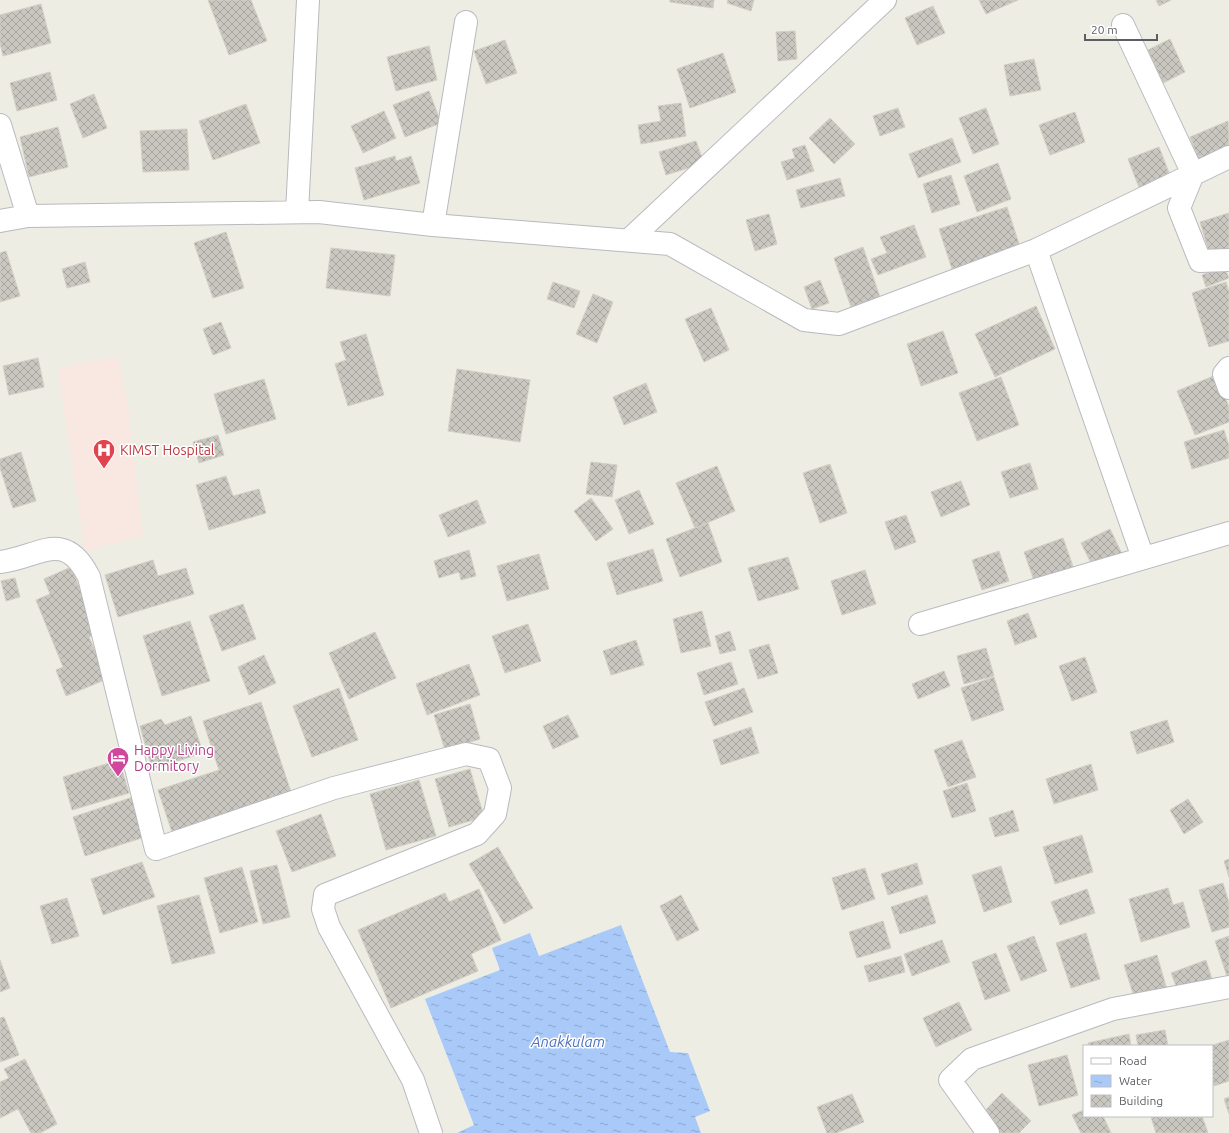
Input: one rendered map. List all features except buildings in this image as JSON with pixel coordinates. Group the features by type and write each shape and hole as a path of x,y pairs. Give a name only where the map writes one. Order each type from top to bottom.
{"street":[{"path":"297,212 308,0"},
{"path":"628,240 885,0"},
{"path":"433,225 466,22"},
{"path":"1123,25 1193,174 1179,208 1200,261 1229,260"},
{"path":"0,126 28,216"},
{"path":"0,221 28,216 319,212 433,225 670,244 804,320 839,324 1036,250 1229,157"},
{"path":"1036,250 1143,558"},
{"path":"1229,368 1224,374 1229,388"},
{"path":"920,624 1229,534"},
{"path":"0,562 6,562 36,552 58,548 71,554 83,566 89,578 156,849 334,788 466,754 489,759 500,788 495,814 477,834 324,895 323,909 329,927 413,1080 431,1133"},
{"path":"988,1133 950,1080 972,1060 1113,1009 1229,987"}],"shaded area":[{"name":"KIMST Hospital","path":"118,357 128,405 143,536 85,551 58,368"}],"water":[{"name":"Anakkulam","path":"621,925 670,1052 688,1053 710,1111 695,1117 701,1133 457,1133 474,1125 425,999 500,970 492,948 530,933 539,956"}],"place":[{"name":"KIMST Hospital","path":"104,470"},
{"name":"Happy Living Dormitory","path":"118,778"}]}
